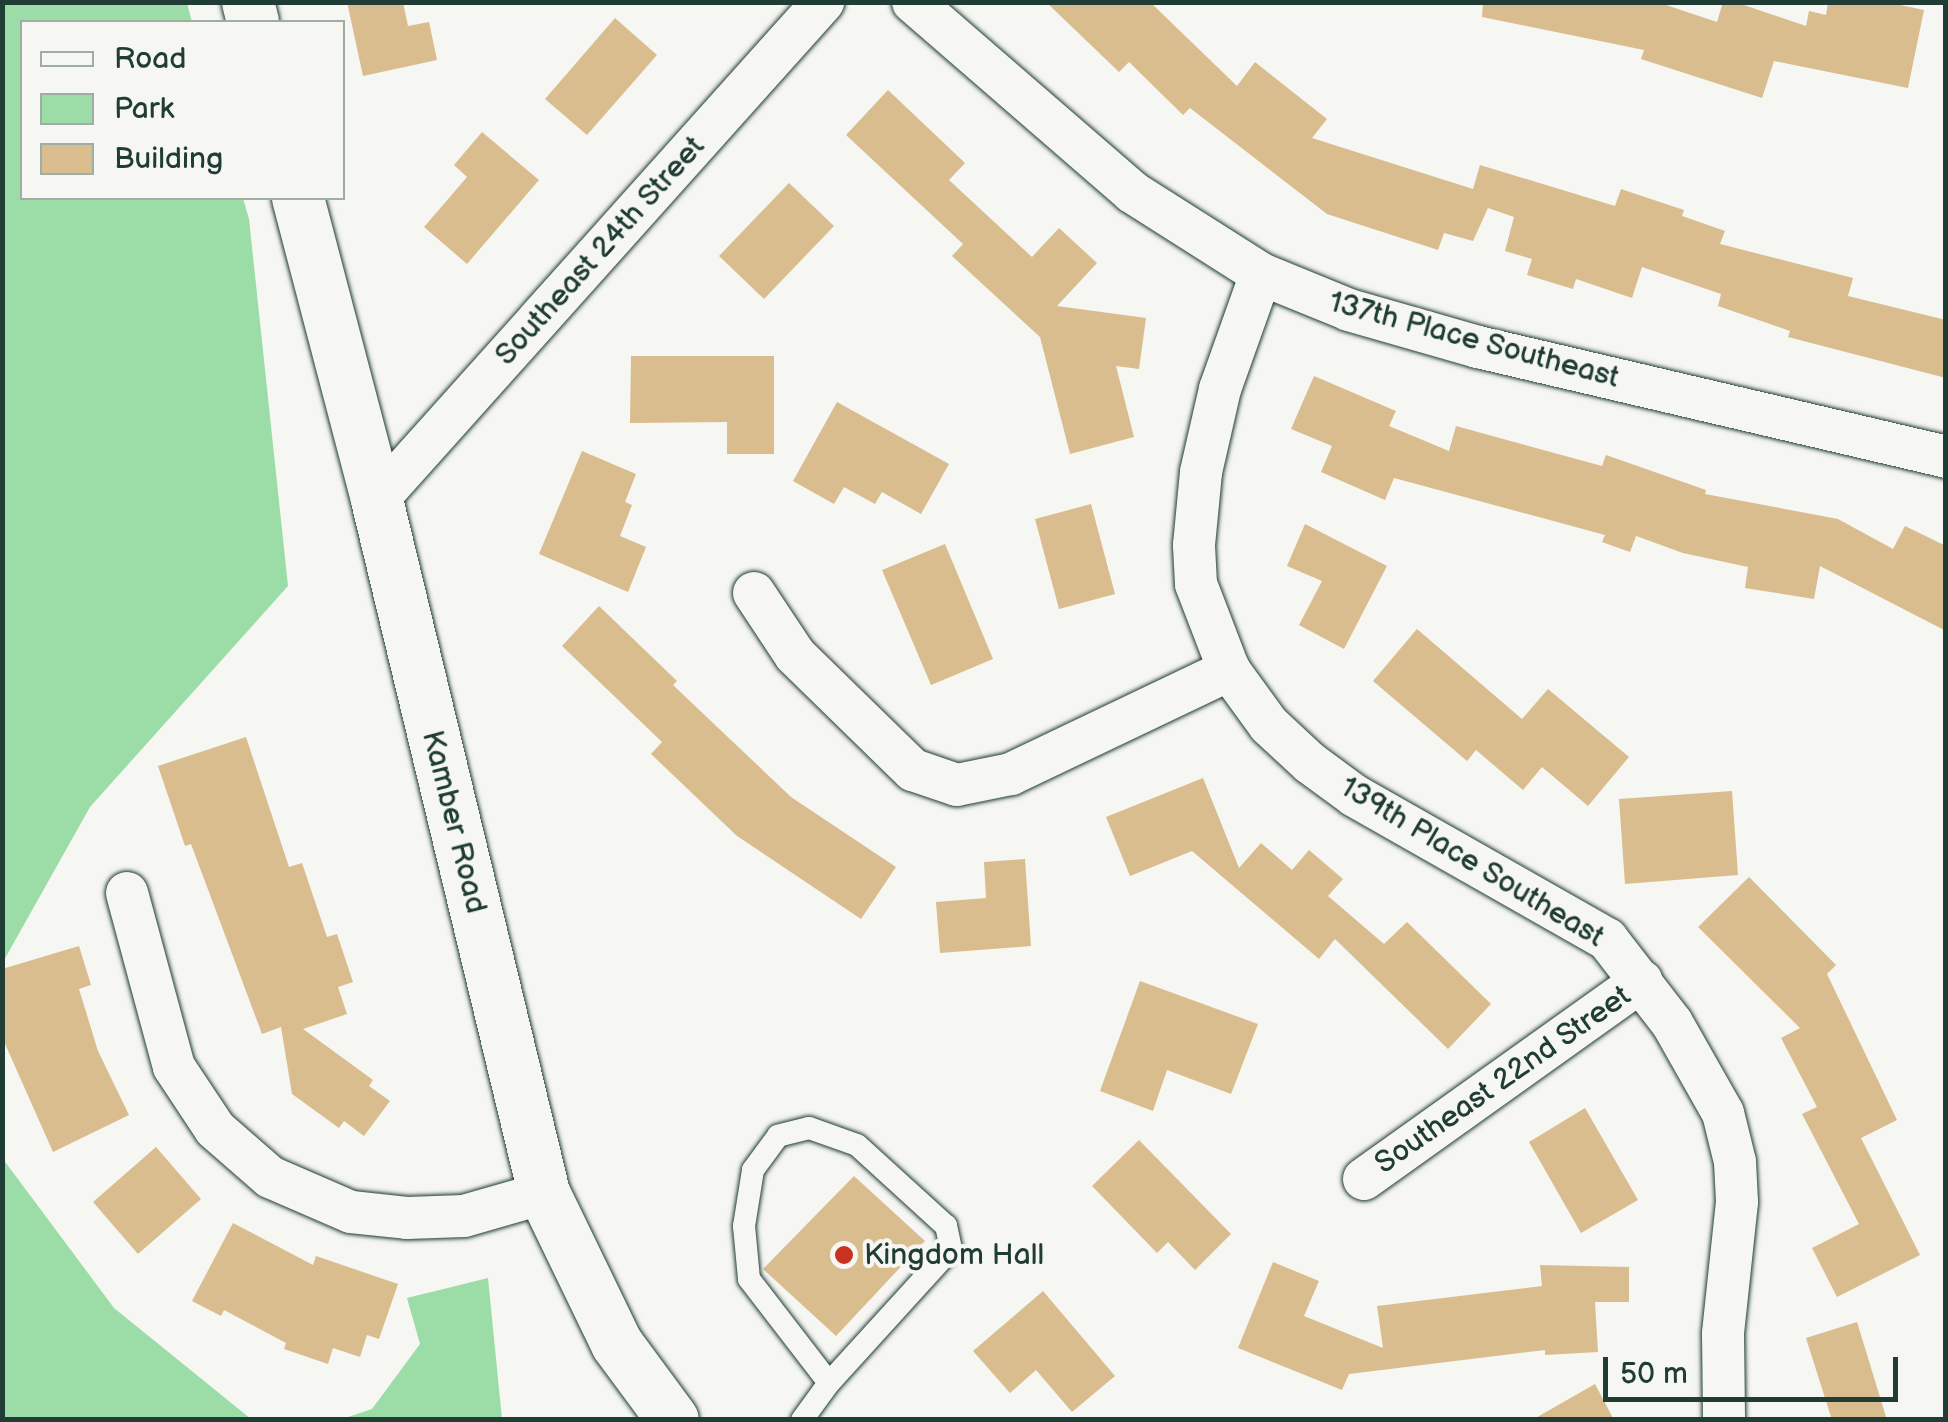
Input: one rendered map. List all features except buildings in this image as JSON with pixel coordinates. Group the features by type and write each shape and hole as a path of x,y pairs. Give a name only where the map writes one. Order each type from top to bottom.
{"street":[{"name":"Southeast 24th Street","path":"377,500 824,2"},
{"name":"137th Place Southeast","path":"913,2 1132,192 1261,274 1350,310 1478,347 1946,457"},
{"name":"Kamber Road","path":"299,200 377,500 544,1194 617,1344 673,1420"},
{"name":"139th Place Southeast","path":"1261,274 1220,389 1202,472 1194,545 1196,584 1229,670 1268,725 1355,796 1575,917 1606,938 1642,981 1700,1066 1723,1113 1736,1162 1735,1232 1723,1334 1724,1420"},
{"path":"754,593 795,655 913,770 956,786 1011,774 1229,670"},
{"path":"127,894 174,1067 215,1129 270,1177 352,1212 407,1218 464,1216 544,1194"},
{"name":"Southeast 22nd Street","path":"1364,1179 1642,981"}],"lane":[{"path":"802,1420 829,1383 950,1249 946,1226 858,1145 809,1128 778,1136 754,1170 744,1226 750,1279 829,1383"}],"green space":[{"path":"3,2 187,3 191,20 20,20 20,200 244,200 249,219 288,586 90,807 3,962"},
{"path":"3,1159 114,1308 251,1419 3,1419"},
{"path":"488,1278 502,1419 342,1419 372,1409 420,1344 407,1298"}],"place":[{"name":"Kingdom Hall","path":"844,1255"}]}
